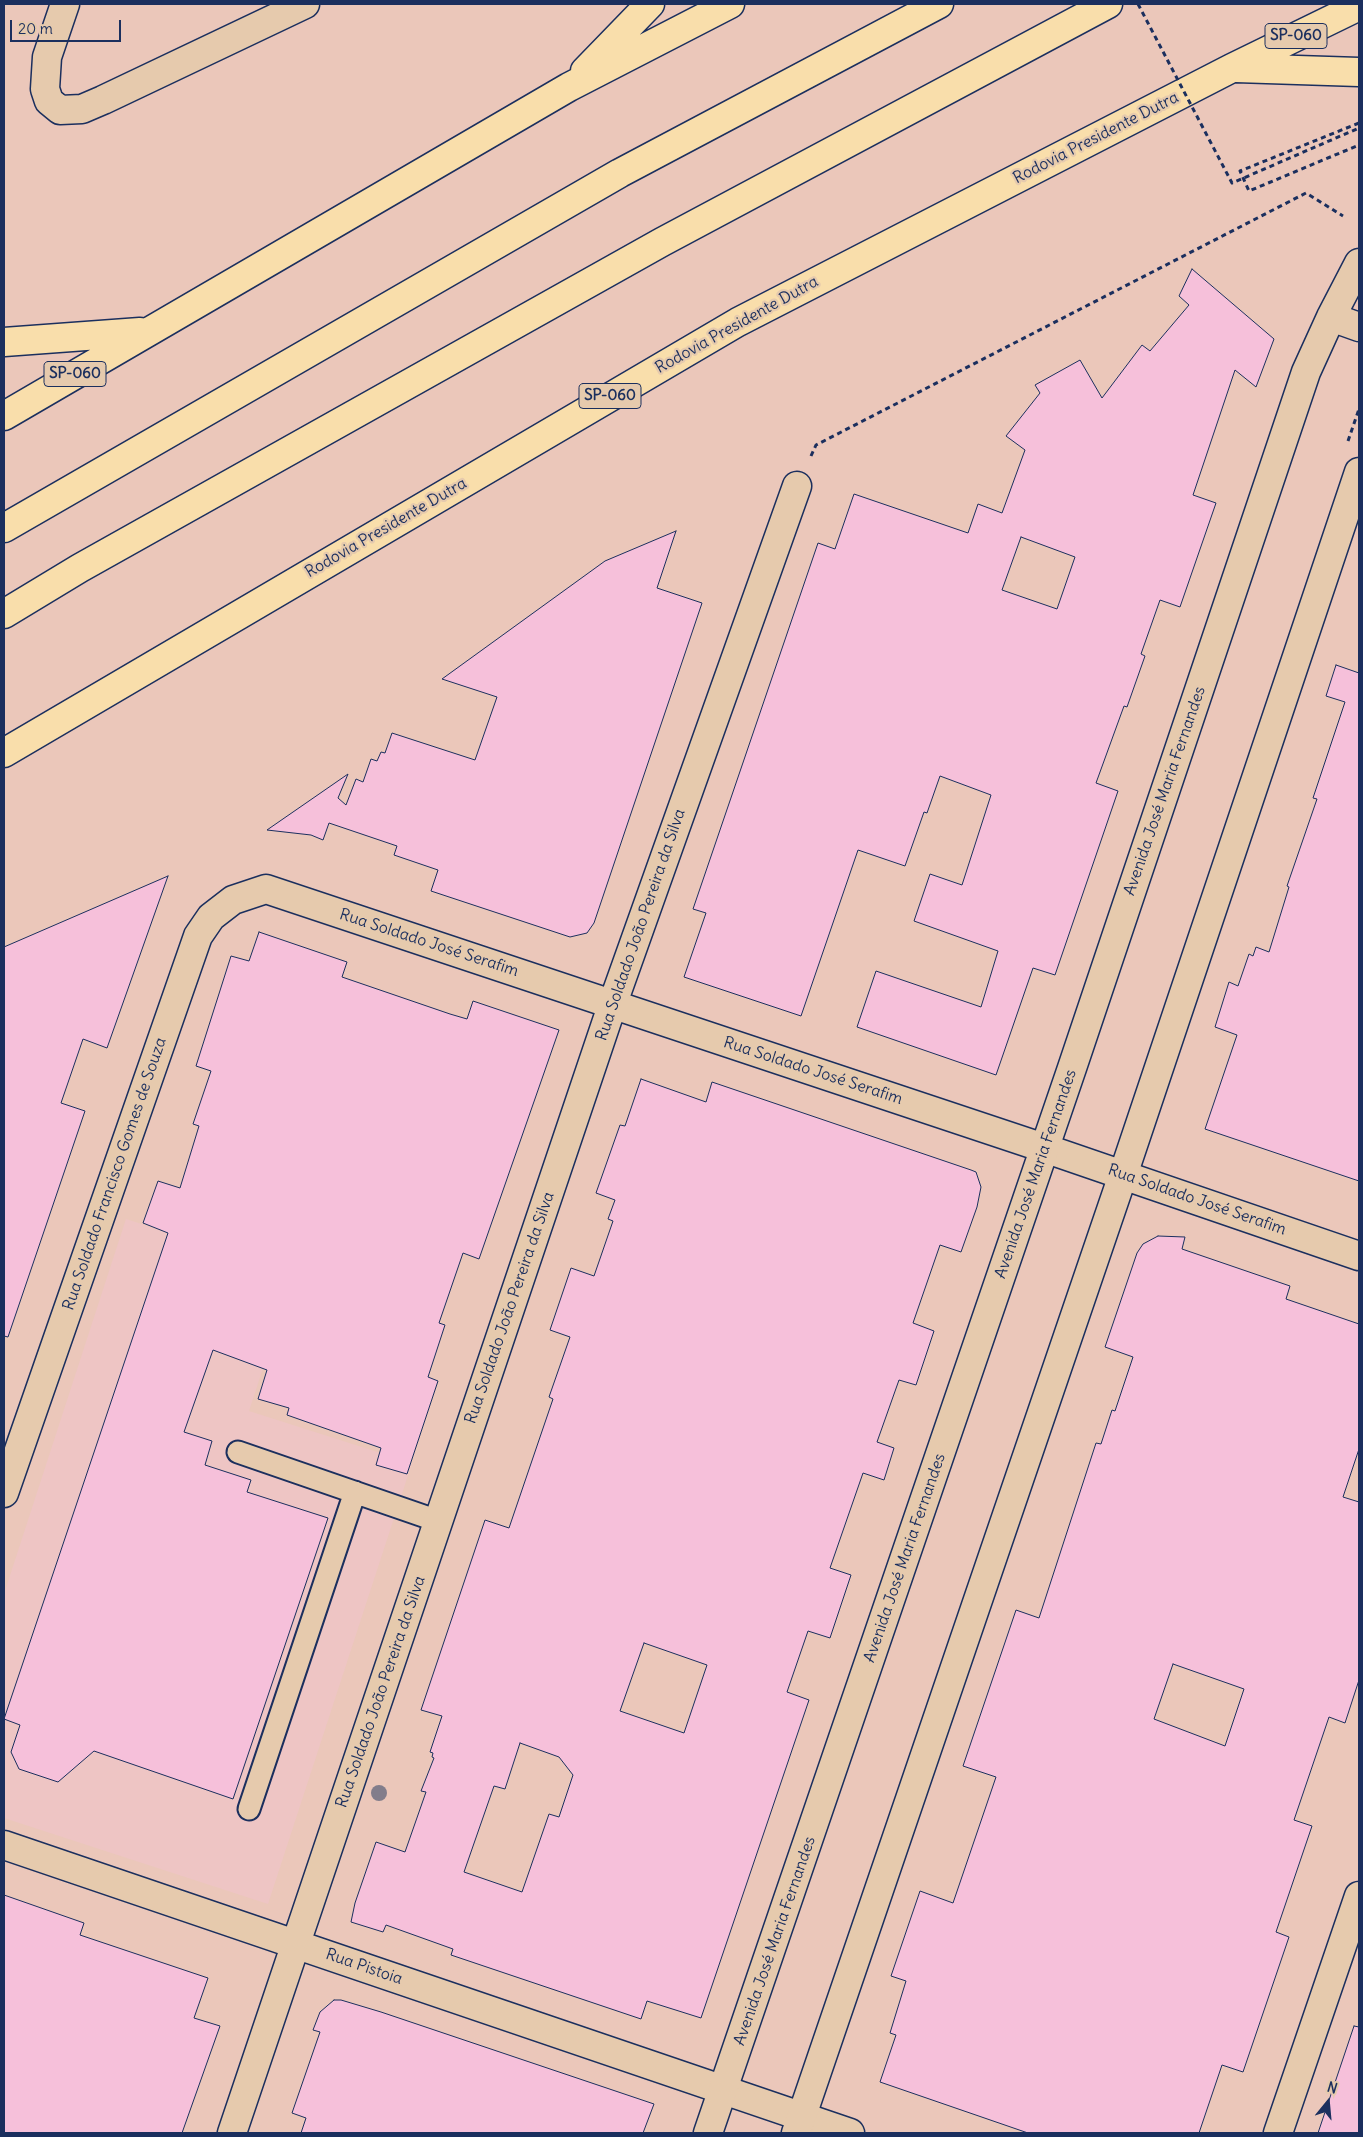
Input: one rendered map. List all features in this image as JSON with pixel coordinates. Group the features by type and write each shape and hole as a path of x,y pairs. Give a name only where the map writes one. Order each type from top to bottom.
{"highway":[{"path":"569,87 650,4"},
{"name":"SP-060","path":"4,416 569,87 730,4"},
{"path":"4,528 620,173 938,4"},
{"path":"4,614 80,568 662,242 1108,4"},
{"name":"Rodovia Presidente Dutra","path":"4,753 738,322 1232,68 1359,6"},
{"path":"1232,68 1359,72"},
{"path":"4,342 146,332"}],"street":[{"path":"65,4 47,57 44,89 49,101 60,110 82,109 305,4"},
{"name":"Avenida José Maria Fernandes","path":"708,2133 1306,372 1331,317 1359,263"},
{"path":"1331,317 1359,327"},
{"path":"799,2125 1123,1175 1359,472"},
{"name":"Rua Soldado João Pereira da Silva","path":"232,2133 613,1005 797,486"},
{"name":"Rua Soldado José Serafim","path":"266,889 1044,1148 1359,1256"},
{"name":"Rua Soldado Francisco Gomes de Souza","path":"4,1493 198,936 212,917 233,900 266,889"},
{"name":"Rua Pistoia","path":"4,1845 723,2090"},
{"path":"1278,2133 1359,1896"},
{"path":"723,2090 799,2125 850,2133"}],"lane":[{"path":"238,1452 438,1521"},
{"path":"249,1809 355,1492"}],"path":[{"path":"1138,4 1232,183 1359,128"},
{"path":"1359,122 1240,171 1249,191 1359,145"},
{"path":"797,486 816,445 1306,193 1342,216"}],"shaded area":[{"path":"126,1219 294,1273 249,1411 412,1463 268,1904 4,1818 4,1594"}],"building":[{"path":"1192,269 1274,339 1256,387 1235,370 1193,495 1216,503 1180,607 1160,600 1141,654 1145,656 1127,707 1124,706 1096,783 1118,791 1055,975 1033,968 996,1075 857,1027 876,971 981,1007 998,951 914,921 930,874 962,885 991,795 940,776 927,813 924,812 905,866 858,850 801,1016 684,977 706,913 693,909 818,543 835,549 854,494 968,533 978,504 1002,513 1025,450 1006,436 1040,393 1035,385 1080,360 1102,398 1142,345 1150,351 1189,305 1179,296","holes":["1021,537 1075,557 1057,609 1002,590"]},
{"path":"676,531 657,588 702,603 594,923 587,933 570,937 431,891 438,870 394,855 397,846 329,823 323,840 311,835 267,830 348,774 338,798 346,805 356,779 363,782 371,759 377,761 381,752 385,753 392,733 475,760 497,697 442,679 605,561"},
{"path":"1336,665 1359,673 1359,1181 1205,1129 1237,1035 1215,1027 1229,982 1238,986 1249,954 1253,956 1256,947 1269,952 1289,887 1287,886 1317,799 1313,798 1345,702 1326,696"},
{"path":"168,876 107,1048 83,1039 61,1103 85,1111 8,1337 4,1336 4,947"},
{"path":"259,932 347,962 342,977 450,1014 467,1019 473,1001 559,1030 479,1259 463,1253 439,1323 445,1325 428,1377 438,1381 407,1474 376,1465 381,1448 287,1415 289,1408 258,1399 267,1370 213,1350 184,1432 212,1441 205,1465 251,1480 247,1492 328,1518 233,1799 94,1751 58,1782 19,1769 11,1752 20,1725 4,1719 168,1233 143,1223 158,1181 180,1188 199,1126 193,1124 211,1071 196,1066 231,956 249,961"},
{"path":"641,1079 706,1102 712,1082 971,1170 976,1172 981,1187 977,1207 961,1252 940,1245 913,1323 934,1331 916,1385 899,1380 877,1442 894,1448 884,1480 863,1473 830,1568 851,1575 830,1638 808,1631 787,1692 809,1700 701,2018 647,2001 641,2019 451,1955 453,1949 386,1925 383,1932 351,1922 355,1903 376,1842 405,1852 426,1792 421,1791 434,1758 432,1757 433,1753 430,1752 442,1716 421,1710 485,1520 509,1528 553,1399 549,1397 570,1337 550,1330 571,1268 594,1276 613,1221 608,1219 615,1200 596,1193 620,1125 625,1126","holes":["644,1643 707,1665 684,1733 620,1711","520,1743 559,1757 573,1775 559,1817 549,1814 522,1892 464,1872 494,1786 505,1789"]},
{"path":"1158,1236 1185,1237 1182,1249 1290,1286 1286,1299 1359,1324 1359,1449 1343,1497 1359,1502 1359,1680 1345,1723 1329,1717 1294,1820 1312,1826 1276,1932 1289,1937 1243,2072 1222,2065 1199,2133 1028,2133 880,2082 896,2035 890,2033 906,1981 891,1976 920,1891 953,1903 996,1777 963,1766 1016,1610 1039,1618 1096,1443 1101,1444 1112,1410 1115,1411 1133,1357 1105,1347 1137,1253 1143,1244","holes":["1173,1664 1244,1689 1225,1746 1154,1719"]},
{"path":"4,1895 84,1923 80,1935 208,1978 194,2018 220,2026 182,2133 4,2133"},
{"path":"334,2000 341,2000 381,2012 654,2104 643,2133 301,2133 306,2118 292,2113 320,2032 313,2030 320,2012"},
{"path":"1354,2026 1359,2027 1359,2133 1318,2133"}]}
